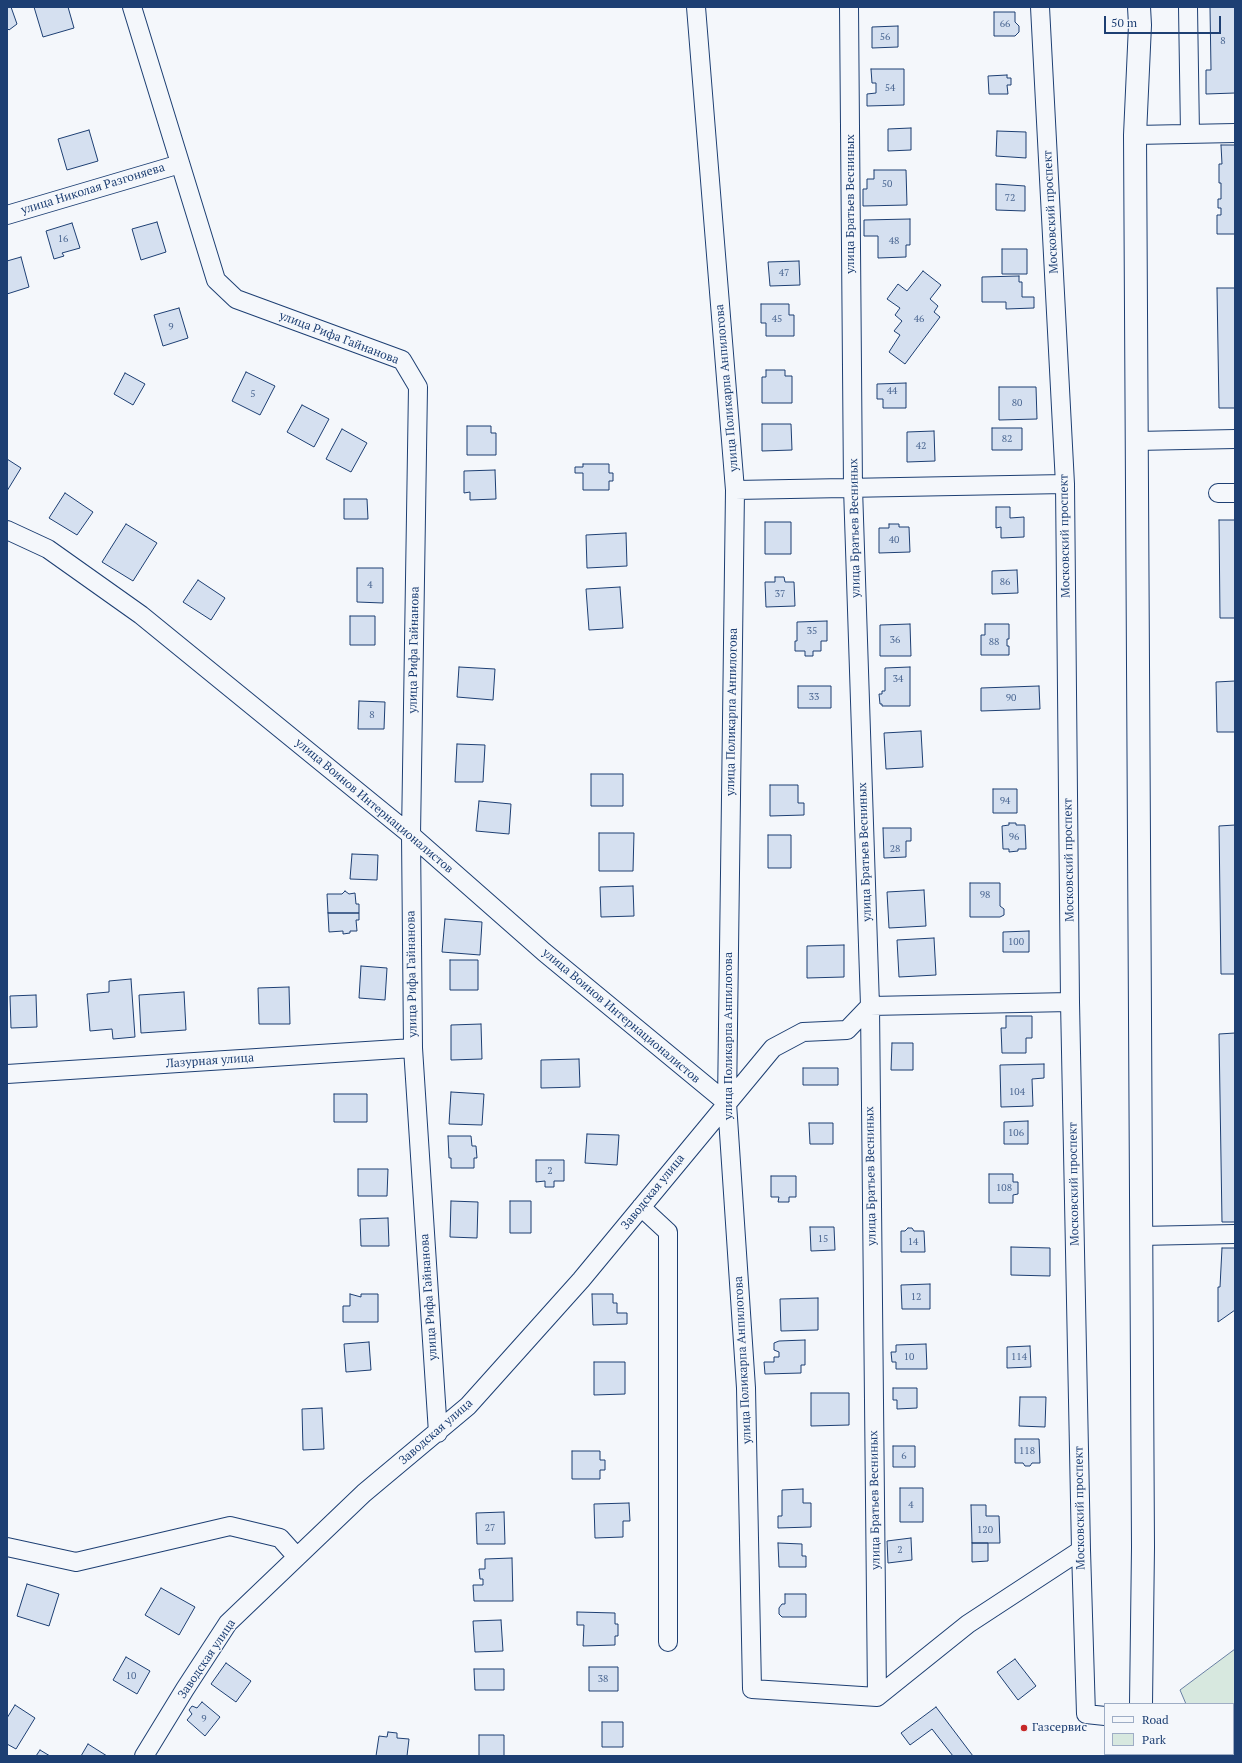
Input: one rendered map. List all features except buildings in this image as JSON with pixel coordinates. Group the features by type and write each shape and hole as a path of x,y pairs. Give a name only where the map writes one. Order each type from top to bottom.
{"main road":[{"path":"1138,7 1140,25 1134,135 1143,1540 1141,1703"}],"street":[{"name":"улица Рифа Гайнанова","path":"132,7 216,280 236,299 402,360 418,387 411,835 413,1048 438,1433"},
{"name":"улица Поликарпа Анпилогова","path":"696,7 735,490 727,1103 746,1388 752,1689 877,1697"},
{"name":"улица Братьев Весниных","path":"849,7 853,488 870,1006 877,1697"},
{"name":"Московский проспект","path":"1040,7 1065,484 1070,1002 1081,1550 1086,1714 1104,1716"},
{"path":"1188,7 1190,134"},
{"path":"1134,135 1235,133"},
{"name":"улица Николая Разгоняева","path":"7,215 180,164"},
{"path":"1136,441 1235,439"},
{"path":"735,490 1065,484"},
{"name":"улица Воинов Интернационалистов","path":"7,530 48,550 141,615 411,835 544,952 727,1103"},
{"path":"870,1006 1070,1002"},
{"name":"Заводская улица","path":"144,1756 184,1690 228,1623 364,1493 438,1433 468,1406 581,1280 773,1048 803,1032 847,1030 870,1006"},
{"name":"Лазурная улица","path":"7,1074 413,1048"},
{"path":"641,1207 668,1232 668,1642"},
{"path":"1140,1236 1235,1234"},
{"path":"7,1547 76,1562 230,1526 280,1538 297,1557"},
{"path":"877,1697 968,1624 1081,1550"}],"green space":[{"path":"1235,1649 1235,1756 1208,1755 1234,1755 1234,1703 1186,1703 1180,1690"}],"place":[{"name":"Газсервис","path":"1024,1728"}]}
